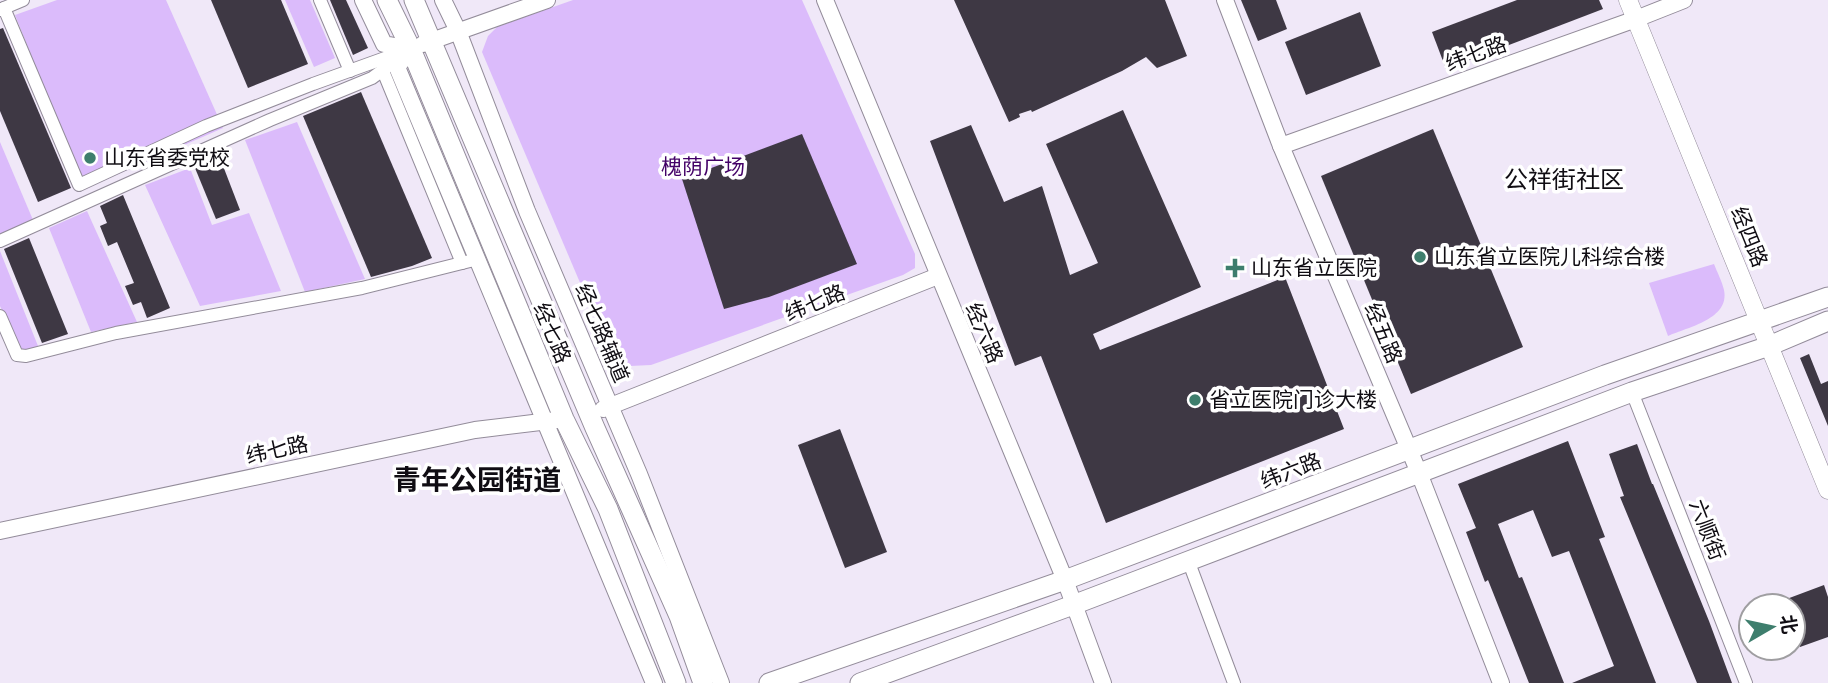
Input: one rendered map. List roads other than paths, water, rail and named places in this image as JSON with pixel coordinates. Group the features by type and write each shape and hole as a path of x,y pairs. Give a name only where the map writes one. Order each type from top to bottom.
{"main road":[{"name":"经七路","path":"387,0 411,49 555,420 608,509 676,683"},
{"name":"经七路","path":"414,0 595,428 679,616 703,683"},
{"name":"经四路","path":"1628,0 1828,490"},
{"name":"纬六路","path":"769,683 1065,580 1623,369 1828,298"},
{"path":"860,683 1073,605 1632,392 1769,346 1828,321"}],"street":[{"path":"23,0 2,9 79,185 206,127 350,71 547,0"},
{"path":"320,0 350,71"},
{"path":"363,0 384,44 411,49"},
{"name":"经七路辅道","path":"443,0 458,31 527,211 611,408 720,683"},
{"name":"经六路","path":"825,0 1065,580 1103,683"},
{"name":"经五路","path":"1225,0 1282,146 1419,473 1501,683"},
{"name":"纬七路","path":"1282,146 1684,0"},
{"path":"0,241 270,120 372,78 411,49"},
{"path":"411,49 397,67 470,261"},
{"path":"383,71 470,261 555,420 654,683"},
{"path":"0,316 18,355 26,355 116,333 362,288 470,261"},
{"name":"纬七路","path":"590,412 611,408 938,276"},
{"name":"六顺街","path":"1632,392 1746,683"},
{"name":"纬七路","path":"0,531 475,430 555,420"},
{"path":"1188,560 1234,683"}],"place":[{"name":"山东省委党校","path":"90,158"},
{"name":"山东省立医院儿科综合楼","path":"1420,257"},
{"name":"山东省立医院","path":"1235,268"},
{"name":"省立医院门诊大楼","path":"1195,400"}],"district":[{"name":"公祥街社区","path":"1564,180"},
{"name":"青年公园街道","path":"477,480"}],"park label":[{"name":"槐荫广场","path":"703,167"}]}
